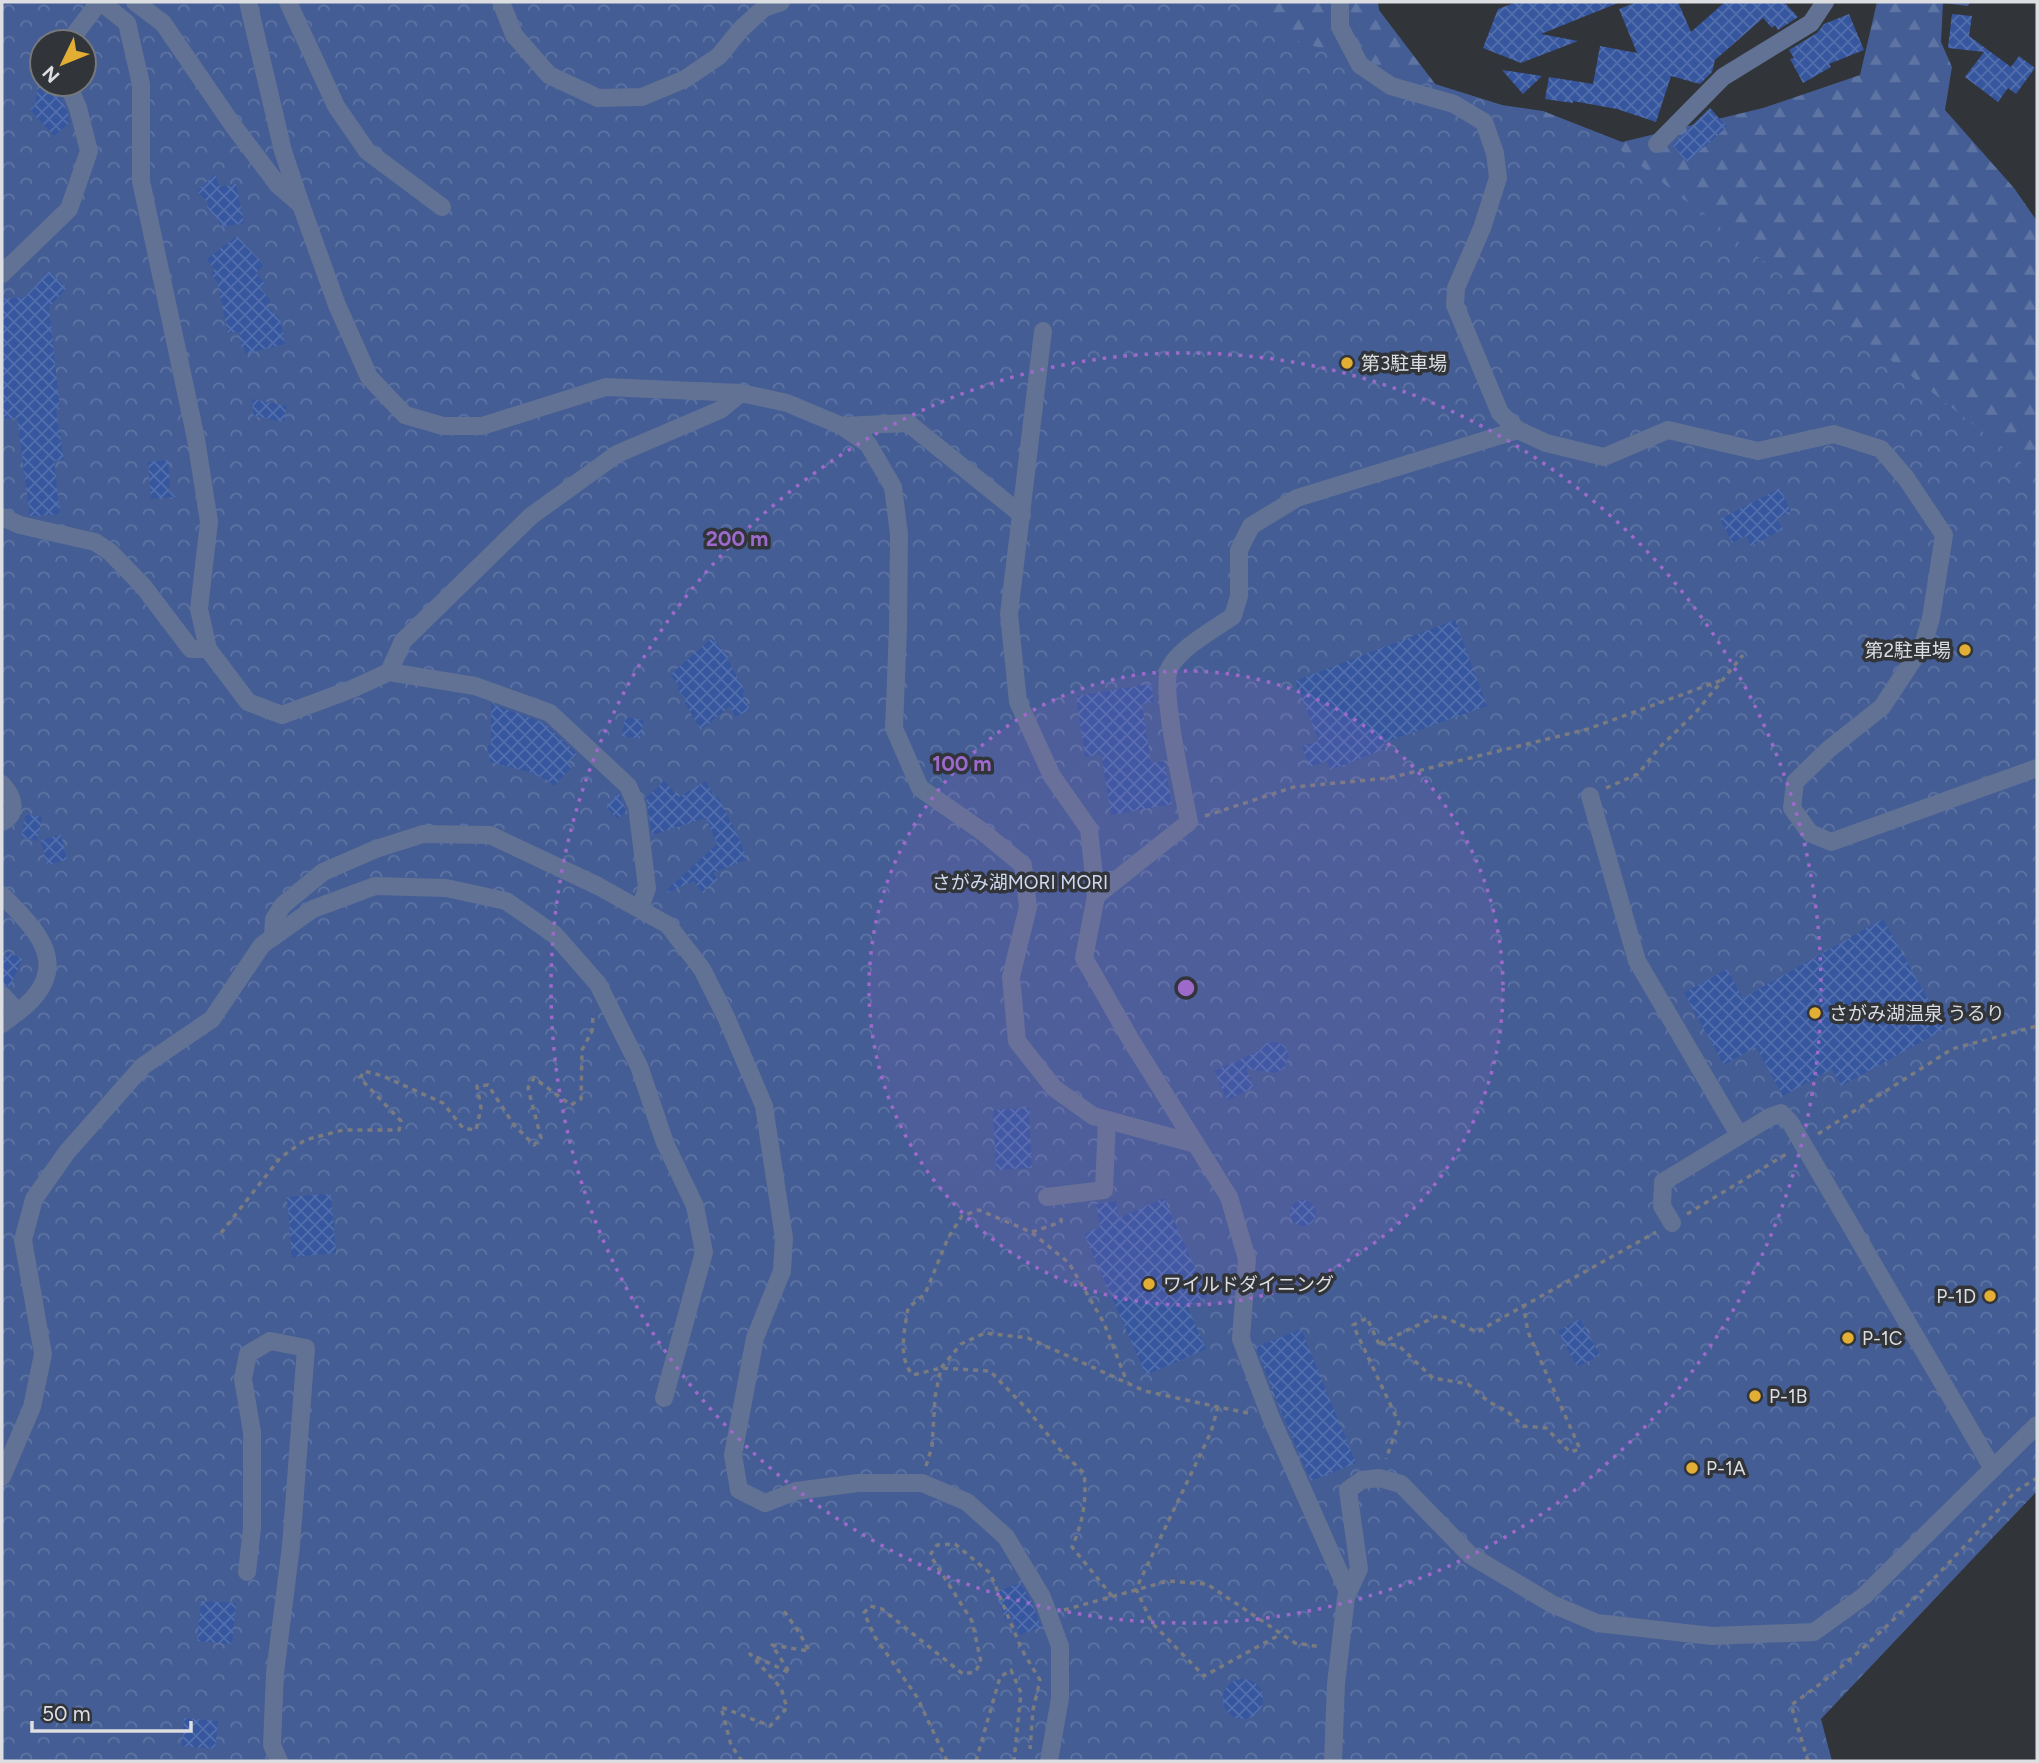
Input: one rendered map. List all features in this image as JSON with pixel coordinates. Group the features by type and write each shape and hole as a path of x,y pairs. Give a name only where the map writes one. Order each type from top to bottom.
{"street":[{"path":"80,28 100,2 127,23 141,84 141,181 195,439 209,523 199,609 208,649 248,702 282,715 389,672 475,686 550,713 628,786 637,806 648,888 640,909"},
{"path":"135,2 163,23 232,124 278,185 300,205"},
{"path":"248,2 283,150 337,305 369,377 405,415 443,426 482,426 606,387 741,393 787,404 842,426 868,444 893,487 899,534 894,728 920,788 983,832 1023,865 1028,907 1011,977 1017,1041 1054,1088 1093,1115 1196,1144"},
{"path":"288,2 337,106 368,151 442,207"},
{"path":"501,2 514,35 549,75 598,98 642,97 685,79 719,56 740,30 764,8 781,2"},
{"path":"1340,2 1340,27 1360,65 1391,86 1454,104 1484,122 1495,153 1498,178 1482,228 1455,288 1455,305 1500,413 1517,430 1546,443 1604,457 1668,430 1758,451 1834,434 1881,449 1906,478 1944,535 1931,618 1923,645 1882,707 1829,749 1795,782 1792,808 1810,833 1831,842 2037,768"},
{"path":"1657,144 1723,77 1811,23 1825,2"},
{"path":"2,274 69,209 89,150 74,98"},
{"path":"1042,331 1009,614 1018,702 1052,776 1090,829 1096,896 1084,958 1132,1042 1229,1197 1247,1259 1241,1339 1271,1418 1348,1592"},
{"path":"389,672 403,641 531,516 617,454 720,410 741,393"},
{"path":"842,426 908,423 1022,515"},
{"path":"1096,896 1189,822 1167,694 1170,668 1189,647 1233,617 1239,596 1239,550 1251,526 1297,498 1517,430"},
{"path":"2,517 20,525 95,542 110,552 143,586 191,649 208,649"},
{"path":"2,784 13,800 13,809 2,822"},
{"path":"1590,796 1637,961 1739,1135"},
{"path":"273,937 274,919 283,905 323,872 376,849 423,834 490,835 598,886 668,925 702,969 764,1106 784,1238 782,1271 755,1338 733,1455 739,1490 765,1503 796,1491 858,1483 922,1483 967,1502 1006,1537 1042,1597 1060,1646 1060,1698 1049,1761"},
{"path":"2,1476 32,1407 43,1354 23,1240 34,1199 66,1152 143,1066 212,1019 262,946 313,909 375,886 446,888 506,901 555,935 598,984 639,1066 665,1143 695,1206 704,1252 664,1398"},
{"path":"2,895 42,941 49,962 47,978 35,997 2,1024"},
{"path":"2,995 17,1011"},
{"path":"1672,1223 1662,1206 1663,1182 1770,1116 1781,1113 1790,1122 1801,1145 1993,1468"},
{"path":"1054,1196 1104,1190 1107,1120"},
{"path":"247,1572 252,1528 252,1432 243,1379 248,1354 270,1341 306,1348 290,1546 275,1673 272,1745 279,1761"},
{"path":"1333,1761 1340,1651 1348,1592 1359,1569 1348,1490 1362,1480 1379,1478 1401,1483 1470,1555 1552,1604 1597,1623 1712,1636 1814,1632 1864,1596 2037,1425"}],"path":[{"path":"1590,796 1638,774 1659,748 1697,711 1743,655"},
{"path":"1189,822 1221,809 1294,787 1389,778 1588,729 1722,681"},
{"path":"221,1233 280,1158 305,1140 342,1130 399,1130 401,1121 360,1078 364,1071 383,1076 443,1103 463,1128 476,1130 481,1108 477,1086 488,1085 514,1125 534,1145 541,1138 528,1087 534,1077 571,1105 581,1099 582,1050 592,1031 598,984"},
{"path":"1379,1344 1439,1315 1477,1332 1672,1223 1952,1049 2037,1026"},
{"path":"1031,1232 1061,1222 1054,1196"},
{"path":"1112,1596 1072,1547 1080,1528 1086,1499 1084,1473 1060,1451 1027,1409 989,1371 941,1368 913,1375 908,1369 904,1356 908,1308 925,1294 948,1238 962,1216 979,1210 1031,1232 1069,1263 1104,1323 1127,1382"},
{"path":"1379,1344 1398,1345 1433,1378 1468,1384 1489,1402 1507,1411 1523,1426 1546,1428 1570,1452 1580,1449 1528,1332 1523,1304"},
{"path":"1379,1344 1367,1318 1353,1325 1399,1423 1379,1478"},
{"path":"922,1483 932,1447 935,1398 941,1368 961,1344 985,1333 1028,1338 1145,1391 1271,1418"},
{"path":"1136,1589 1211,1432 1218,1407"},
{"path":"1808,1761 1791,1705 1824,1682 1892,1619 2016,1491 2037,1478"},
{"path":"947,1761 917,1697 875,1637 864,1613 870,1606 882,1609 963,1674 975,1672 981,1662 972,1621 930,1555 937,1545 955,1544 990,1573 1023,1650 1040,1680 1033,1710 1029,1761"},
{"path":"1048,1614 1168,1581 1207,1584 1295,1643 1340,1651"},
{"path":"1136,1589 1152,1623 1204,1676 1281,1634"},
{"path":"742,1761 731,1745 720,1707 770,1726 787,1708 781,1688 750,1654 790,1672 772,1645 809,1651 782,1608"},
{"path":"976,1761 1000,1677 1011,1670 1021,1693 1014,1761"}],"green space":[{"name":"さがみ湖MORI MORI","path":"2,2 1255,2 1269,32 1604,137 2014,456 2037,477 2037,1491 1821,1719 1832,1761 2,1761"},
{"path":"980,2 1378,2 1379,10 1445,97 1543,111 1622,142 1763,108 1860,75 1877,2 1970,2 1968,6 1943,3 1941,42 1952,67 1945,110 2014,188 2037,221 2037,517"}],"building":[{"path":"1517,2 1618,3 1541,34 1578,41 1521,63 1483,48 1498,9"},
{"path":"1637,2 1678,2 1691,32 1725,2 1784,2 1798,17 1778,30 1775,25 1772,28 1763,18 1715,60 1712,72 1700,84 1671,76 1656,122 1617,109 1545,99 1549,77 1593,84 1600,46 1637,53 1619,9"},
{"path":"1849,14 1864,50 1829,64 1831,67 1803,83 1790,59 1794,58 1789,50 1817,33 1824,24"},
{"path":"1952,14 1972,16 1969,36 2011,67 2019,56 2035,68 2016,94 2008,88 1998,102 1965,77 1984,52 1948,48"},
{"path":"1502,70 1542,76 1523,94"},
{"path":"36,98 60,98 70,122 54,136 30,110 35,105"},
{"path":"1710,108 1727,127 1687,162 1672,145"},
{"path":"215,174 220,187 236,184 244,223 221,227 206,206 209,204 197,191"},
{"path":"237,236 264,265 256,273 265,284 260,288 271,301 266,305 280,319 285,344 245,354 244,348 241,348 240,332 228,333 217,281 211,274 215,270 207,259"},
{"path":"49,271 67,288 49,307 60,409 56,409 64,460 54,461 60,514 30,516 17,418 2,419 2,299 25,297"},
{"path":"252,399 287,406 284,422 254,416"},
{"path":"168,460 170,487 167,488 176,497 151,499 148,462"},
{"path":"1780,488 1791,511 1777,519 1783,529 1751,546 1746,536 1732,543 1720,519"},
{"path":"1455,620 1487,706 1383,743 1385,749 1330,770 1327,761 1309,767 1302,746 1319,741 1295,681"},
{"path":"712,638 729,657 727,658 745,691 742,693 750,710 735,717 730,706 701,730 684,702 686,700 677,689 680,687 670,675"},
{"path":"1151,684 1154,702 1142,704 1151,763 1164,761 1172,804 1111,815 1101,754 1085,757 1076,696"},
{"path":"491,704 544,723 577,754 568,762 572,767 554,786 529,772 490,762 487,745 491,745"},
{"path":"625,717 644,720 640,739 622,736"},
{"path":"664,781 679,797 706,781 715,798 718,797 741,842 746,860 713,873 718,880 702,892 694,881 668,892 667,890 717,844 706,818 652,835 646,798"},
{"path":"619,793 626,811 618,819 605,806"},
{"path":"26,814 42,817 37,841 21,837"},
{"path":"61,835 67,860 47,865 41,840"},
{"name":"さがみ湖温泉 うるり","path":"1883,919 1945,1029 1841,1086 1832,1069 1783,1096 1756,1047 1724,1065 1684,993 1727,969 1743,998"},
{"path":"7,952 22,959 10,987 2,984 2,963"},
{"path":"1276,1042 1285,1046 1289,1055 1284,1069 1274,1073 1246,1069 1254,1088 1227,1100 1214,1071 1259,1051 1266,1043"},
{"path":"1029,1108 1032,1168 996,1170 993,1110"},
{"path":"331,1194 336,1253 292,1257 287,1197"},
{"path":"1164,1198 1208,1297 1187,1306 1206,1349 1146,1375 1084,1234 1100,1227 1096,1204 1116,1201 1119,1218"},
{"path":"1303,1200 1312,1204 1316,1213 1312,1222 1303,1226 1294,1222 1290,1213 1294,1204"},
{"path":"1580,1319 1600,1355 1577,1367 1558,1331"},
{"path":"1301,1329 1356,1463 1311,1481 1256,1347"},
{"path":"1020,1583 1032,1602 1041,1627 1020,1635 1013,1619 1006,1621 995,1592"},
{"path":"201,1601 236,1603 232,1644 197,1641"},
{"path":"1243,1679 1251,1680 1257,1685 1262,1691 1262,1707 1257,1713 1251,1718 1243,1719 1235,1718 1229,1713 1224,1707 1223,1699 1224,1691 1229,1685 1235,1680"},
{"path":"184,1718 218,1721 215,1749 182,1746"}],"place":[{"name":"第3駐車場","path":"1347,363"},
{"name":"第2駐車場","path":"1965,650"},
{"name":"さがみ湖温泉 うるり","path":"1815,1013"},
{"name":"ワイルドダイニング","path":"1149,1284"},
{"name":"P-1D","path":"1990,1296"},
{"name":"P-1C","path":"1848,1338"},
{"name":"P-1B","path":"1755,1396"},
{"name":"P-1A","path":"1692,1468"}]}
